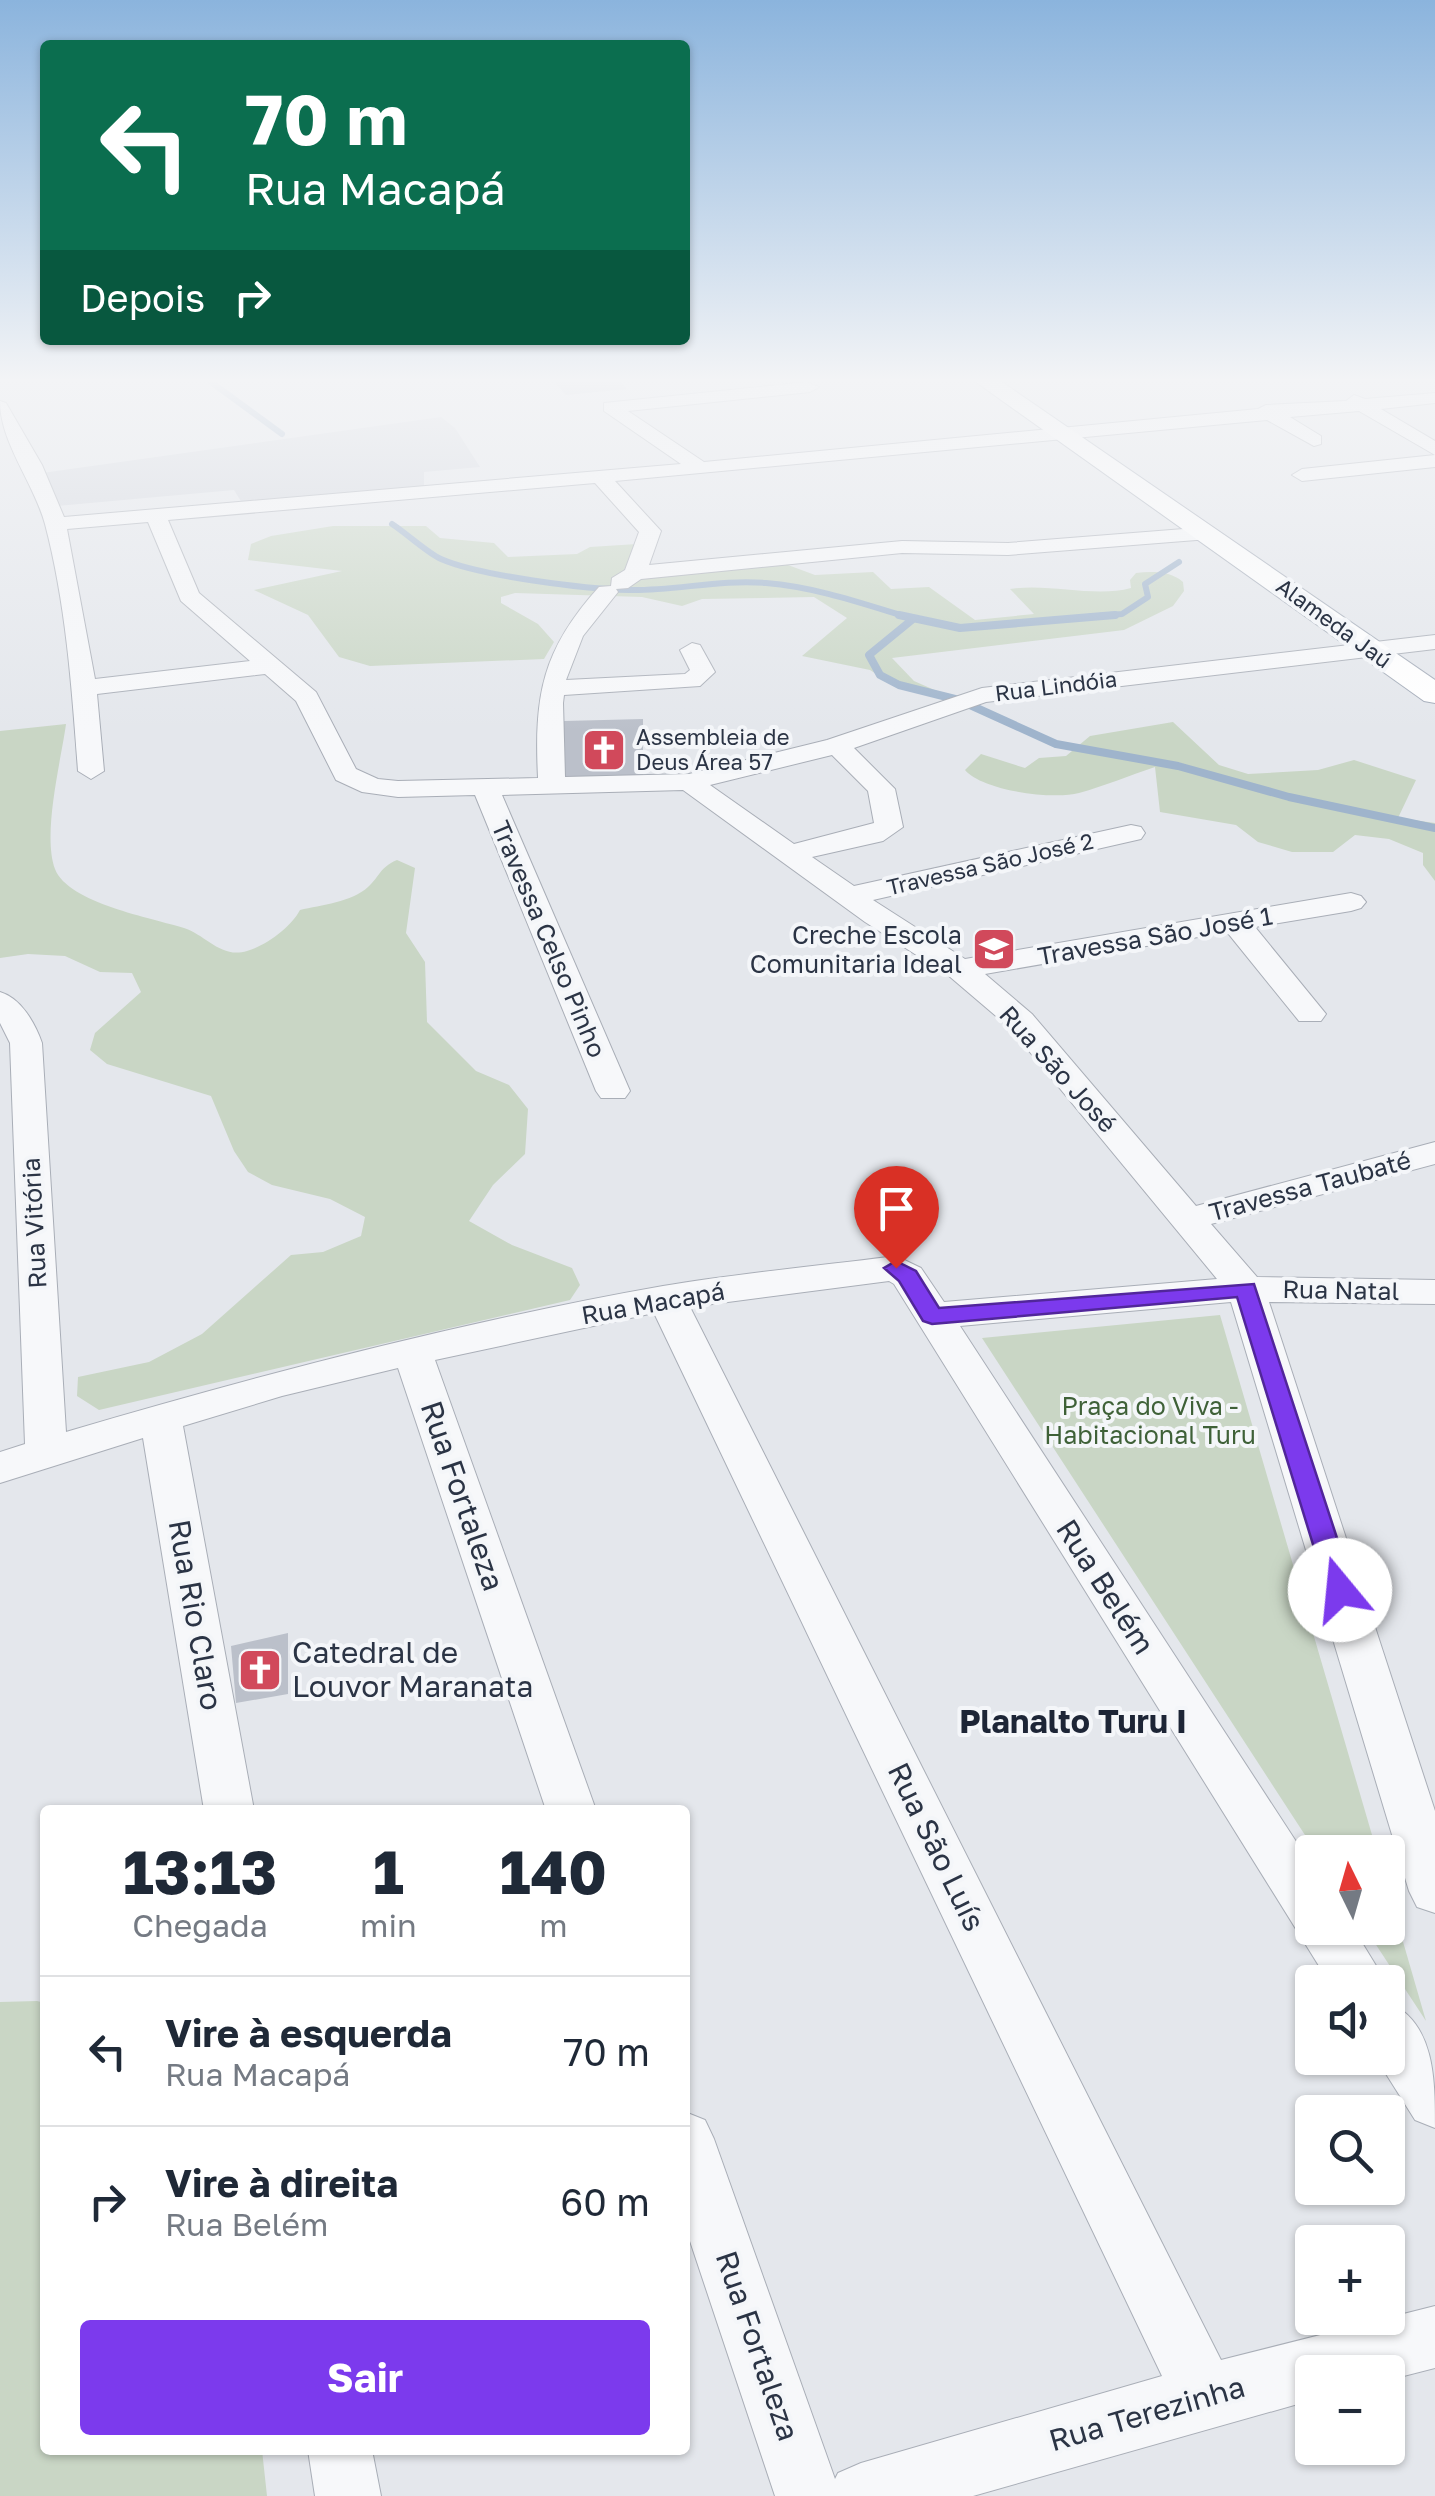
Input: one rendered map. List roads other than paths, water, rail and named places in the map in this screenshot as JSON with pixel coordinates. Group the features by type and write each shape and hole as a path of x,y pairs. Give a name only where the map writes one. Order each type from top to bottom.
{"main road":[{"name":"Alameda Jaú","path":"1158,498 1435,694"}],"street":[{"path":"42,498 56,524 85,688 90,771"},
{"path":"56,524 346,498"},
{"path":"552,784 547,713 558,659 570,635 620,583 650,531 619,498"},
{"name":"Rua Lindóia","path":"154,514 189,596 307,697 345,774 398,788 689,782 836,746 982,695 1435,642"},
{"path":"620,583 902,547 1008,549 1210,533"},
{"path":"550,688 690,681 703,672 692,650"},
{"path":"85,688 268,666"},
{"path":"787,854 873,835 888,826 881,790 845,754"},
{"name":"Rua São José","path":"689,782 787,854 960,969 1021,1021 1064,1068 1184,1220 1246,1289"},
{"name":"Travessa Celso Pinho","path":"486,786 613,1092"},
{"name":"Travessa São José 2","path":"850,896 1130,833"},
{"name":"Travessa São José 1","path":"960,969 1351,902"},
{"path":"1236,923 1310,1014"},
{"name":"Rua Vitória","path":"0,1002 20,1027 26,1043 46,1452"},
{"name":"Travessa Taubaté","path":"1184,1220 1435,1153"},
{"name":"Rua Macapá","path":"412,1352 666,1298 896,1268"},
{"name":"Rua Belém","path":"896,1268 908,1276 1295,1883"},
{"path":"932,1316 1246,1289 1435,1890"},
{"name":"Rua Natal","path":"1246,1289 1435,1292"},
{"name":"Rua São Luís","path":"666,1298 1205,2396"},
{"path":"0,1468 276,1384 412,1352"},
{"name":"Rua Fortaleza","path":"412,1352 569,1805"},
{"name":"Rua Rio Claro","path":"161,1420 228,1805"},
{"path":"1405,2054 1435,2101"},
{"name":"Rua Fortaleza","path":"690,2154 808,2496"},
{"name":"Rua Terezinha","path":"861,2496 1205,2396 1435,2337"},
{"path":"341,2455 348,2496"}],"waterway":[{"path":"392,524 441,559 506,576 629,590 766,583 820,592 904,616"},
{"path":"1086,617 1122,614 1148,597 1145,584 1179,562"},
{"path":"899,615 904,616"},
{"path":"904,616 960,628 1115,615"},
{"path":"913,619 869,655 880,675 899,685 959,700 1056,744 1178,766 1289,797 1435,828"}],"place":[{"name":"Assembleia de Deus Área 57","path":"604,750"},
{"name":"Creche Escola Comunitaria Ideal","path":"994,949"},
{"name":"Catedral de Louvor Maranata","path":"260,1670"}],"district":[{"name":"Planalto Turu I","path":"1073,1722"}],"park label":[{"name":"Praça do Viva - Habitacional Turu","path":"1150,1420"}]}
